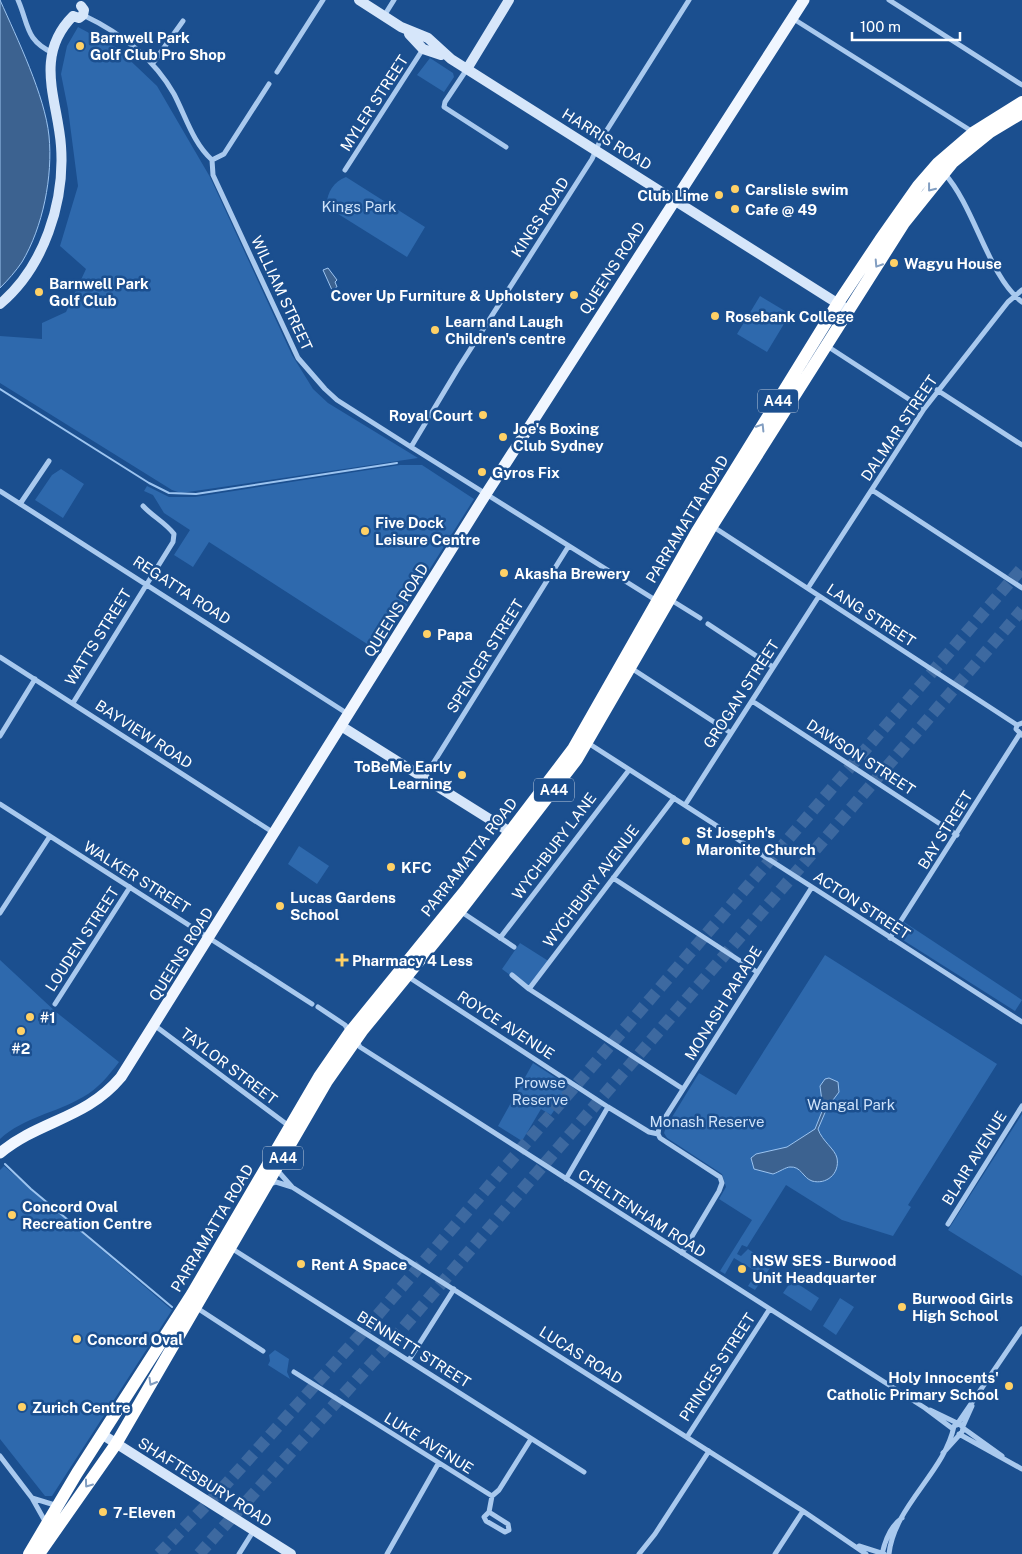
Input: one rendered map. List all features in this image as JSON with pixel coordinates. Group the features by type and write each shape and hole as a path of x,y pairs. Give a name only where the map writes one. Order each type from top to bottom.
{"highway":[{"name":"PARRAMATTA ROAD","path":"192,1304 230,1248 353,1036 407,976 460,911 588,743 631,667 663,600 717,498 843,306 918,186 944,158 974,132 1022,102"},
{"name":"PARRAMATTA ROAD","path":"29,1554 103,1435 159,1358 192,1304 319,1077 353,1036 573,748 663,600 712,526 825,345 843,306 944,172 964,152 990,132 1022,113"},
{"name":"PARRAMATTA ROAD","path":"39,1554 116,1444 159,1358"}],"main road":[{"name":"HARRIS ROAD","path":"359,0 425,45 467,68 843,306"},
{"path":"467,68 509,0"},
{"name":"QUEENS ROAD","path":"0,1154 34,1130 76,1113 102,1096 121,1077 486,494 675,200 684,190 804,0"},
{"path":"0,304 20,282 34,261 51,226 56,209 62,159 50,84 53,52 66,26 80,9"},
{"path":"341,726 510,832"},
{"name":"SHAFTESBURY ROAD","path":"103,1435 291,1554"}],"street":[{"path":"18,0 31,37 38,45 53,52"},
{"path":"277,72 323,0"},
{"path":"384,16 394,0"},
{"name":"KINGS ROAD","path":"411,447 459,367 592,159 689,0"},
{"path":"889,0 1022,85"},
{"name":"WILLIAM STREET","path":"80,9 121,35 153,63 174,94 201,151 212,160 213,175 298,358 318,382 337,400 568,547 663,600 700,618"},
{"path":"792,18 974,132"},
{"path":"153,63 183,21"},
{"name":"MYLER STREET","path":"345,170 425,45"},
{"path":"467,68 444,102 444,107 506,147"},
{"path":"212,160 224,154 269,84"},
{"path":"944,172 958,191 999,272 1015,297 1022,302"},
{"name":"DALMAR STREET","path":"808,588 937,390 991,323 1022,290"},
{"path":"825,345 924,409"},
{"path":"937,390 1022,445"},
{"path":"20,504 49,461"},
{"path":"872,490 1022,588"},
{"name":"REGATTA ROAD","path":"0,491 348,714"},
{"name":"WATTS STREET","path":"72,703 174,538 171,529 155,519 143,506"},
{"name":"LANG STREET","path":"712,526 1020,724"},
{"name":"SPENCER STREET","path":"424,779 568,547"},
{"name":"GROGAN STREET","path":"684,805 819,596"},
{"path":"708,624 774,667"},
{"name":"BAYVIEW ROAD","path":"0,657 274,832"},
{"path":"631,667 731,733"},
{"path":"0,736 36,679"},
{"name":"DAWSON STREET","path":"752,701 957,835"},
{"path":"1020,724 1016,729 1020,735"},
{"name":"BAY STREET","path":"890,938 1020,735"},
{"name":"ACTON STREET","path":"588,743 1022,1021"},
{"name":"WYCHBURY LANE","path":"500,938 629,770"},
{"name":"WYCHBURY AVENUE","path":"528,989 674,798"},
{"name":"WALKER STREET","path":"0,804 312,1004"},
{"path":"0,913 50,836"},
{"path":"613,878 757,972"},
{"name":"LOUDEN STREET","path":"55,1004 130,887"},
{"name":"MONASH PARADE","path":"658,1134 659,1127 812,887"},
{"path":"460,911 514,947"},
{"name":"ROYCE AVENUE","path":"407,976 608,1107 649,1132 658,1134 660,1138 717,1174 722,1183 682,1253"},
{"path":"512,976 528,989 683,1089"},
{"path":"318,1007 345,1025 353,1036"},
{"name":"TAYLOR STREET","path":"154,1025 290,1126"},
{"name":"CHELTENHAM ROAD","path":"353,1036 360,1047 925,1408 959,1434 1022,1469"},
{"name":"BLAIR AVENUE","path":"948,1224 1022,1106"},
{"path":"566,1179 608,1107"},
{"name":"LUCAS ROAD","path":"277,1169 292,1187"},
{"name":"LUCAS ROAD","path":"268,1184 276,1182 292,1187 803,1511 856,1545 866,1554"},
{"name":"BENNETT STREET","path":"230,1248 584,1472"},
{"path":"409,1360 454,1289"},
{"path":"192,1304 263,1351"},
{"name":"PRINCES STREET","path":"687,1437 769,1310"},
{"path":"889,1554 892,1540 902,1518 943,1453 959,1434 960,1425 972,1404 1022,1329"},
{"name":"LUKE AVENUE","path":"294,1372 438,1464 492,1496"},
{"name":"CHELTENHAM ROAD","path":"925,1408 960,1425 1006,1460"},
{"path":"943,1453 953,1430 960,1425"},
{"path":"489,1512 508,1524 509,1530 503,1531 486,1521 484,1517 489,1512 492,1496 499,1490 531,1439"},
{"path":"639,1554 655,1534 709,1451"},
{"path":"0,1456 32,1498 47,1524"},
{"path":"387,1554 438,1464"},
{"path":"32,1498 58,1506"},
{"path":"775,1554 803,1511"},
{"path":"883,1554 890,1533 896,1522 902,1518"},
{"path":"239,1554 254,1530"},
{"name":"LUCAS ROAD","path":"856,1545 883,1554"}],"green space":[{"name":"Barnwell Park Golf Club","path":"78,27 117,48 157,86 210,177 292,355 313,389 328,403 418,458 181,493 172,490 0,383 0,336 42,339 42,323 66,312 86,269 60,246 78,186 68,109 61,74 67,46"},
{"path":"430,58 453,73 454,77 444,92 417,75"},
{"name":"Kings Park","path":"346,177 425,227 407,257 327,207 331,189 337,182"},
{"path":"760,296 790,314 767,352 737,334"},
{"path":"400,465 422,465 474,499 378,651 209,542 193,567 174,555 190,530 164,513 153,495 144,491 147,486 169,497 195,497"},
{"path":"61,469 84,484 63,518 35,500 52,475"},
{"path":"299,846 329,866 317,884 288,864"},
{"path":"904,922 1022,1000 1015,1011 895,935"},
{"path":"520,943 550,962 529,989 502,969"},
{"name":"Wangal Park","path":"825,955 997,1064 908,1205 911,1207 893,1236 842,1220 786,1185 747,1247 742,1245 737,1254 741,1256 748,1249 772,1265 755,1290 748,1286 757,1272 734,1258 725,1274 720,1271 752,1220 719,1199 726,1187 722,1174 667,1138 664,1133 699,1073 736,1095"},
{"path":"0,960 56,1012 119,1062 103,1081 88,1094 19,1125 0,1139"},
{"name":"Prowse Reserve","path":"533,1063 570,1087 551,1115 541,1109 522,1141 498,1126"},
{"path":"1022,1114 1022,1276 948,1230"},
{"name":"Concord Oval","path":"4,1166 172,1310 52,1496 45,1496 0,1439 0,1170"},
{"path":"792,1280 819,1298 811,1311 783,1293"},
{"path":"840,1298 854,1307 836,1335 823,1326"},
{"path":"275,1350 289,1359 287,1372 290,1379 268,1365 270,1361 269,1355"}],"shaded area":[{"path":"0,0 22,49 42,103 50,151 48,184 36,233 22,262 0,288"},
{"path":"328,268 337,280 335,282 337,287 332,290 323,270"},
{"path":"829,1078 838,1082 839,1092 827,1108 818,1129 837,1158 836,1169 831,1177 817,1182 812,1181 794,1167 786,1168 773,1174 754,1169 751,1158 756,1154 787,1147 815,1129 823,1109 820,1086 825,1079"}],"waterway":[{"path":"0,389 149,483 169,493 196,494 397,463"},
{"path":"5,1164 31,1189 172,1307"}],"tunnel":[{"path":"159,1554 219,1492 369,1325 1022,568"},
{"path":"199,1554 391,1342 1022,610"}],"place":[{"name":"Barnwell Park Golf Club Pro Shop","path":"80,46"},
{"name":"Carslisle swim","path":"735,189"},
{"name":"Club Lime","path":"719,195"},
{"name":"Cafe @ 49","path":"735,209"},
{"name":"Wagyu House","path":"894,263"},
{"name":"Barnwell Park Golf Club","path":"39,292"},
{"name":"Cover Up Furniture & Upholstery","path":"574,295"},
{"name":"Rosebank College","path":"715,316"},
{"name":"Learn and Laugh Children's centre","path":"435,330"},
{"name":"Royal Court","path":"483,415"},
{"name":"Joe's Boxing Club Sydney","path":"503,437"},
{"name":"Gyros Fix","path":"482,472"},
{"name":"Five Dock Leisure Centre","path":"365,531"},
{"name":"Akasha Brewery","path":"504,573"},
{"name":"Papa","path":"427,634"},
{"name":"ToBeMe Early Learning","path":"462,775"},
{"name":"St Joseph's Maronite Church","path":"686,841"},
{"name":"KFC","path":"391,867"},
{"name":"Lucas Gardens School","path":"280,906"},
{"name":"Pharmacy 4 Less","path":"342,960"},
{"name":"#1","path":"30,1017"},
{"name":"#2","path":"21,1031"},
{"name":"Concord Oval Recreation Centre","path":"12,1215"},
{"name":"Rent A Space","path":"301,1264"},
{"name":"NSW SES - Burwood Unit Headquarter","path":"742,1269"},
{"name":"Burwood Girls High School","path":"902,1307"},
{"name":"Concord Oval","path":"77,1339"},
{"name":"Holy Innocents' Catholic Primary School","path":"1009,1386"},
{"name":"Zurich Centre","path":"22,1407"},
{"name":"7-Eleven","path":"103,1512"}],"park label":[{"name":"Monash Reserve","path":"707,1121"}]}
